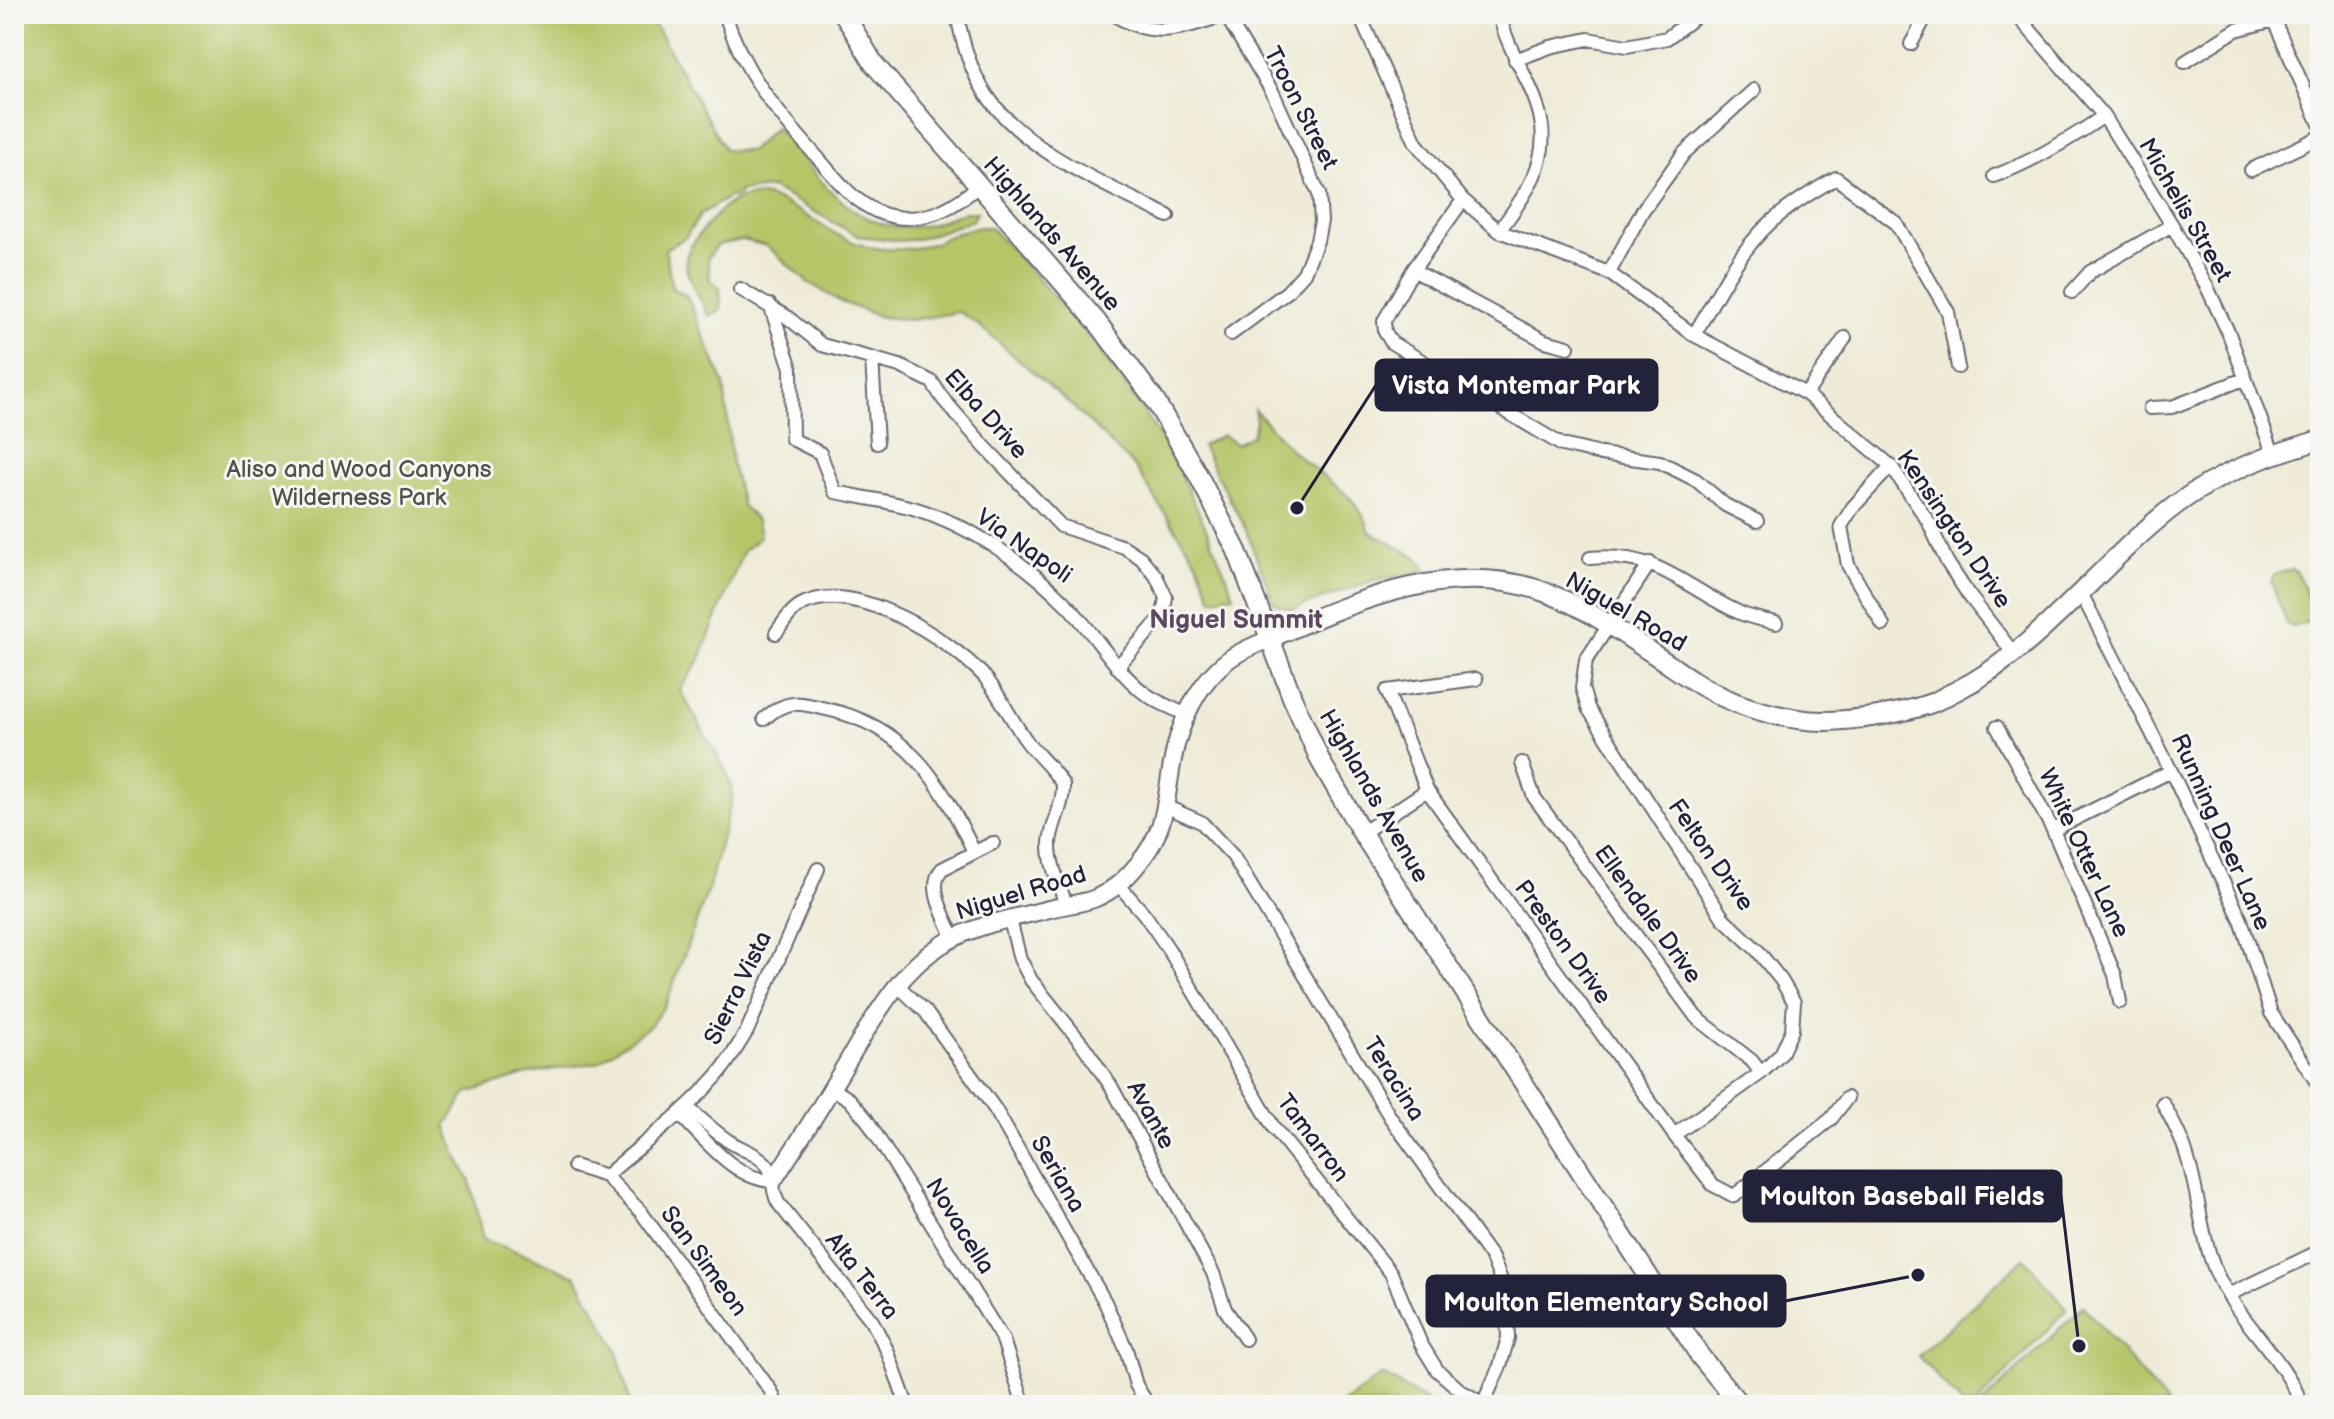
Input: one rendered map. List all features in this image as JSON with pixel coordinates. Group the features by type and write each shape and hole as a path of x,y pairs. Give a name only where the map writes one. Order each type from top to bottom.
{"main road":[{"name":"Highlands Avenue","path":"844,14 874,64 1097,322 1154,399 1237,551 1292,697 1321,762 1362,833 1691,1343 1740,1405"},
{"name":"Niguel Road","path":"1271,638 1335,608 1432,581 1486,580 1551,594 1608,624 1712,693 1750,708 1824,721 1859,718 1929,704 1972,683 2014,654 2124,549 2178,503 2221,476 2273,453 2320,440"}],"street":[{"path":"725,14 746,64 776,111 844,188 867,207 894,217 917,217 937,213 962,200 979,185"},
{"path":"957,14 962,43 973,69 987,95 1008,118 1053,156 1168,216"},
{"path":"1113,14 1145,29 1166,32 1225,15"},
{"name":"Kensington Drive","path":"1359,14 1416,143 1463,200 1499,231 1609,273 1694,335 1806,394 1891,466 1928,521 1947,562 2014,654"},
{"path":"1499,14 1515,60 1538,106 1544,130 1541,158 1532,183 1499,231"},
{"path":"1515,60 1550,47 1588,39 1627,46 1667,38 1699,14"},
{"path":"1911,44 1930,14"},
{"name":"Michelis Street","path":"2016,14 2104,116 2172,225 2229,334 2273,453"},
{"name":"Troon Street","path":"1225,15 1273,93 1319,194 1321,221 1317,241 1304,273 1287,292 1231,334"},
{"path":"2185,62 2236,30 2273,17 2315,104 2320,124"},
{"path":"1609,273 1643,210 1684,153 1754,90"},
{"path":"1994,176 2022,166 2068,141 2104,116"},
{"path":"2251,170 2320,137"},
{"path":"1694,335 1755,238 1770,222 1803,197 1836,178 1896,223 1948,312 1958,367"},
{"path":"1463,200 1413,270 1384,321 1385,332 1392,343 1562,445 1660,462 1696,480 1725,505 1757,521"},
{"path":"2072,292 2090,272 2172,225"},
{"path":"1413,270 1545,341 1568,347"},
{"name":"Elba Drive","path":"740,289 770,305 822,345 916,372 932,382 985,447 1061,526 1124,547 1141,558 1156,576 1166,597 1166,607 1163,616 1117,667"},
{"name":"Via Napoli","path":"770,305 791,368 792,439 820,453 835,492 913,508 962,528 985,542 1016,562 1067,605 1117,667 1146,695 1187,715"},
{"path":"1806,394 1845,338"},
{"path":"872,358 877,443"},
{"path":"2150,408 2172,407 2244,379"},
{"path":"1883,625 1848,565 1841,526 1853,507 1891,466"},
{"path":"1590,558 1618,556 1650,563 1742,614 1776,623"},
{"name":"Felton Drive","path":"1650,563 1586,660 1582,688 1588,708 1723,918 1757,950 1794,1002 1792,1030 1781,1054 1761,1073 1674,1135"},
{"name":"Running Deer Lane","path":"2081,593 2171,771 2241,920 2271,1013 2320,1087"},
{"path":"776,633 792,611 805,603 823,597 852,600 893,615 940,639 985,678 1028,743 1063,785 1050,838 1050,853 1066,905"},
{"name":"Niguel Road","path":"773,1181 897,985 926,957 954,938 990,924 1095,898 1118,884 1150,849 1167,807 1172,763 1187,715 1203,686 1230,658 1271,638"},
{"name":"Preston Drive","path":"1476,679 1387,691 1427,790 1713,1185 1734,1196 1831,1119 1847,1098"},
{"path":"764,719 779,705 800,703 851,715 882,731 910,752 933,777 949,800 974,852"},
{"name":"White Otter Lane","path":"1997,727 2053,830 2115,975 2120,1002"},
{"name":"Ellendale Drive","path":"1522,763 1534,797 1696,1017 1752,1061 1761,1073"},
{"path":"2053,830 2171,771"},
{"path":"1362,833 1427,790"},
{"name":"Teracina","path":"1167,807 1201,822 1233,856 1390,1117 1492,1258 1506,1292 1508,1338 1484,1405"},
{"path":"954,938 942,910 935,885 936,875 993,843"},
{"name":"Sierra Vista","path":"606,1176 717,1077 747,1031 818,869"},
{"name":"Tamarron","path":"1118,884 1145,915 1169,950 1274,1128 1391,1273 1421,1344 1437,1370 1461,1391 1484,1405"},
{"name":"Avante","path":"1010,920 1020,959 1031,980 1111,1086 1213,1273 1225,1309 1245,1339"},
{"name":"Seriana","path":"897,985 925,1011 995,1109 1105,1302 1126,1349 1136,1385 1148,1405"},
{"name":"Novacella","path":"832,1088 850,1100 867,1120 981,1301 1003,1340 1024,1405"},
{"path":"2163,1103 2186,1150 2204,1239 2216,1272 2228,1295 2282,1367 2302,1405"},
{"path":"683,1110 735,1166 758,1181 773,1181"},
{"name":"Alta Terra","path":"683,1110 768,1165 772,1189 779,1204 877,1329 907,1405"},
{"name":"San Simeon","path":"574,1166 606,1176 641,1212 771,1391 777,1405"},
{"path":"2228,1295 2320,1251"}],"green space":[{"name":"Aliso and Wood Canyons Wilderness Park","path":"14,14 652,14 652,20 725,150 750,151 776,127 832,192 865,217 884,225 917,227 960,213 977,212 973,220 922,238 903,241 858,236 772,188 739,191 739,195 729,197 701,214 685,238 665,249 672,288 687,296 724,384 732,463 742,505 757,521 760,537 743,552 699,661 680,690 726,771 733,794 709,887 666,1004 650,1026 598,1062 531,1073 467,1093 446,1126 470,1181 483,1240 576,1276 616,1348 631,1405 14,1405"},
{"path":"762,195 790,206 855,243 876,248 916,248 967,230 990,227 1084,331 1146,416 1184,482 1234,595 1212,599 1197,562 1134,466 1071,405 959,312 912,320 881,317 841,302 806,281 767,246 743,240 718,245 708,257 710,280 720,287 721,310 709,316 688,273 688,253 705,228 726,206 739,199"},
{"path":"1254,409 1292,451 1351,498 1365,518 1370,532 1417,557 1427,572 1374,580 1291,610 1274,603 1246,530 1202,446 1222,435 1236,444 1252,435 1256,421"},
{"path":"2291,569 2297,572 2314,614 2311,621 2294,627 2287,624 2271,581 2274,575"},
{"path":"2024,1258 2067,1309 1976,1405 1963,1405 1918,1356"},
{"path":"2083,1306 2168,1405 1981,1405"},
{"path":"1383,1375 1433,1405 1341,1405"}],"place":[{"name":"Vista Montemar Park","path":"1297,508"},
{"name":"Moulton Elementary School","path":"1918,1275"},
{"name":"Moulton Baseball Fields","path":"2079,1346"}],"district":[{"name":"Niguel Summit","path":"1236,620"}]}
